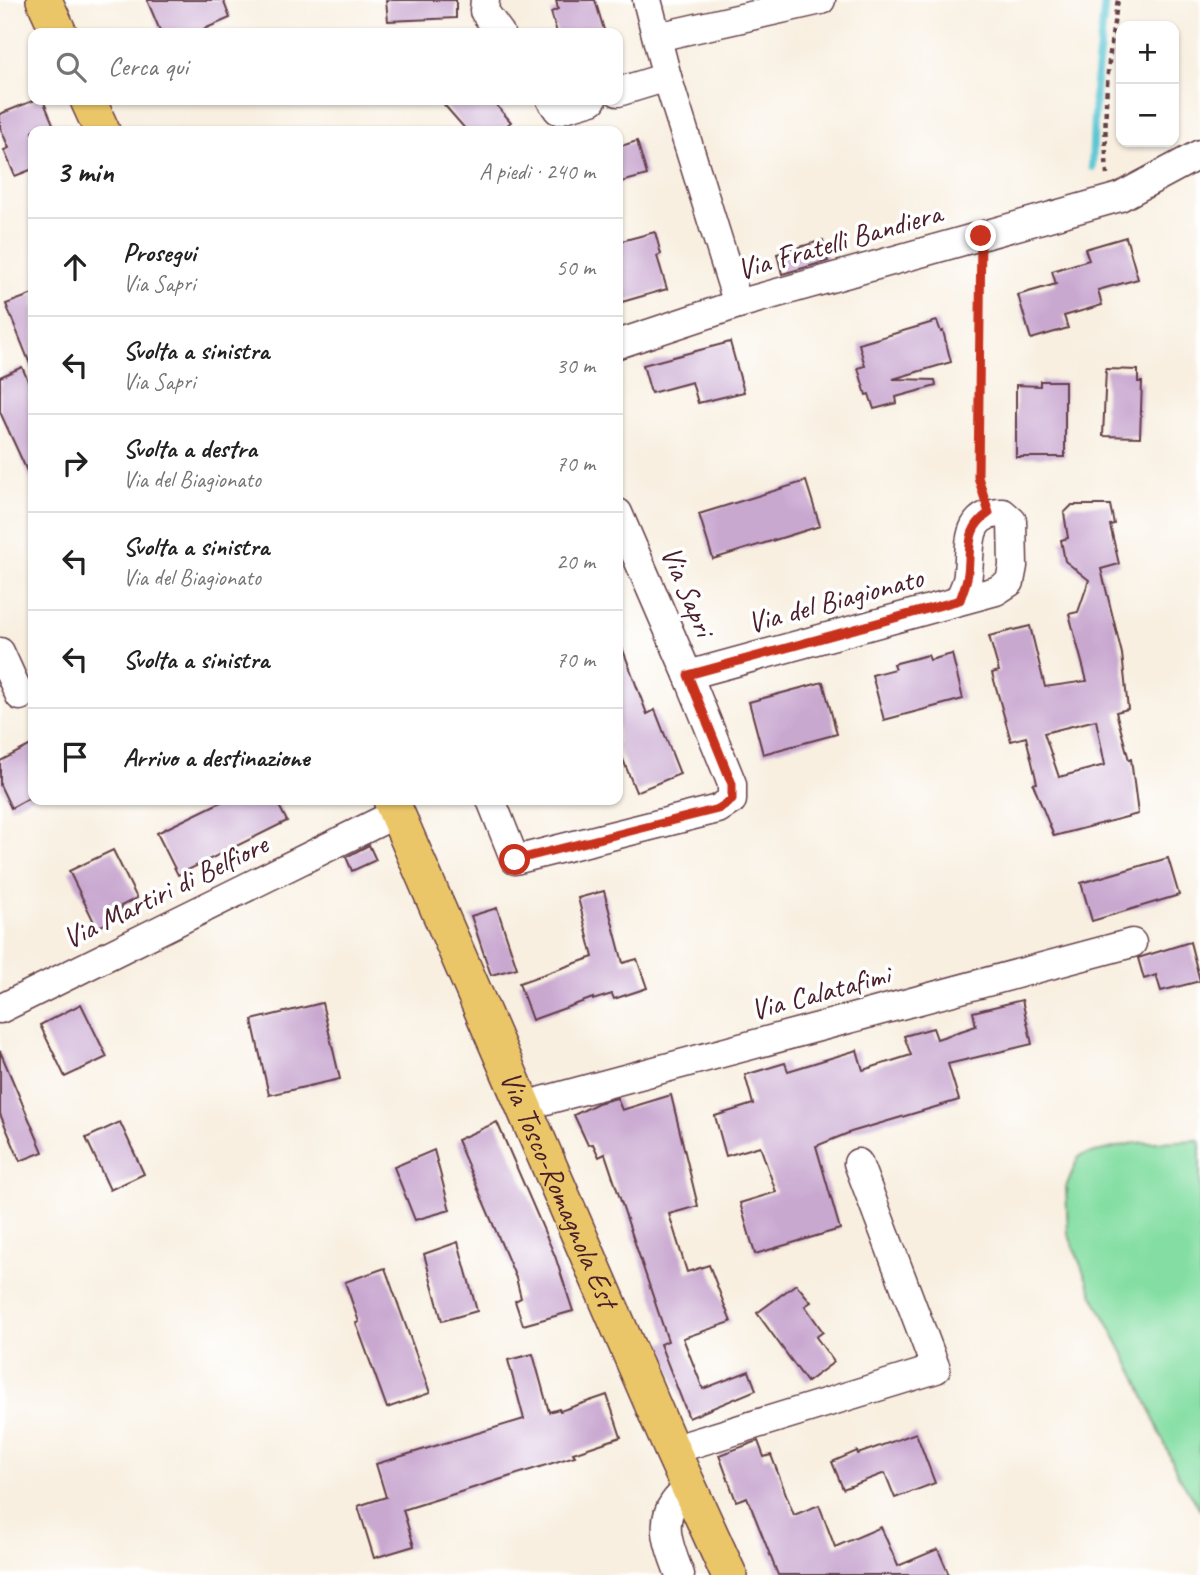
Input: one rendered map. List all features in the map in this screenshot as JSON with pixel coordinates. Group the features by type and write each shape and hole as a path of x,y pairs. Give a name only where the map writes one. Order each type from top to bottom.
{"main road":[{"path":"44,0 57,28"},
{"path":"90,105 100,126"},
{"name":"Via Tosco-Romagnola Est","path":"394,807 672,1450 729,1575"}],"street":[{"path":"485,0 484,11 496,28"},
{"path":"647,0 667,76 738,304"},
{"path":"657,37 821,0"},
{"path":"623,90 667,76"},
{"path":"554,105 558,110 575,105"},
{"name":"Via Fratelli Bandiera","path":"623,342 738,304 1114,199 1200,154"},
{"name":"Via del Biagionato","path":"688,675 996,591 1010,582 1013,566 1012,521 1003,513 989,513 978,520 970,538 968,577 960,600"},
{"name":"Via Sapri","path":"493,805 515,860 718,809 732,800 732,784 623,525"},
{"path":"0,652 18,698"},
{"name":"Via Martiri di Belfiore","path":"0,1009 394,807"},
{"name":"Via Calatafimi","path":"524,1106 1132,943"},
{"path":"672,1450 936,1369 858,1163"},
{"path":"680,1575 666,1525 672,1505 690,1487"}],"path":[{"path":"1114,199 1104,133 1111,36 1118,0"},
{"path":"981,236 978,477 989,513"}],"green space":[{"path":"1200,1140 1200,1509 1177,1473 1136,1377 1092,1293 1068,1233 1066,1187 1079,1156 1134,1143"}],"building":[{"path":"147,0 223,0 230,18 207,28 159,28"},
{"path":"386,0 456,0 456,18 388,21"},
{"path":"556,0 595,0 603,28 556,28 551,12 558,9"},
{"path":"28,103 28,105 45,105 54,126 28,126 28,171 15,176 4,150 9,148 0,127 0,114"},
{"path":"444,105 496,105 511,122 506,126 463,126"},
{"path":"637,141 647,175 623,182 623,145"},
{"path":"655,232 661,254 657,256 667,289 623,302 623,241"},
{"path":"1126,237 1138,279 1098,290 1102,305 1064,316 1068,328 1031,339 1018,295 1056,284 1052,271 1089,260 1085,249"},
{"path":"823,240 828,261 782,274 777,254"},
{"path":"28,296 28,359 6,304"},
{"path":"937,321 941,332 943,331 951,362 893,379 935,380 936,386 896,397 897,403 874,409 869,394 866,395 858,368 865,366 859,344"},
{"path":"730,342 744,392 698,403 692,382 651,393 643,365"},
{"path":"22,367 28,381 28,473 0,412 0,377"},
{"path":"1106,369 1138,370 1138,382 1142,382 1140,437 1103,436"},
{"path":"1040,381 1065,381 1065,457 1016,457 1016,385 1040,386"},
{"path":"806,481 820,526 713,559 699,514"},
{"path":"1072,505 1110,505 1114,524 1110,525 1119,564 1101,569 1122,654 1128,709 1116,712 1129,760 1131,759 1138,814 1054,836 1033,784 1037,783 1026,737 1011,741 992,673 999,671 989,636 1030,626 1045,687 1087,681 1069,614 1078,612 1089,580 1065,561 1061,540 1068,538 1064,513","holes":["1096,720 1105,765 1059,777 1044,733"]},
{"path":"623,650 647,714 655,710 680,774 636,792 623,760"},
{"path":"952,654 963,699 884,720 872,675 895,669 893,664 928,655 930,660"},
{"path":"823,682 837,734 763,754 749,702"},
{"path":"28,747 28,799 11,808 0,785 0,761"},
{"path":"215,805 279,805 287,821 178,875 157,833"},
{"path":"369,845 376,860 352,871 346,857"},
{"path":"113,850 137,898 121,906 125,914 97,928 69,871"},
{"path":"1168,858 1179,895 1092,921 1081,883"},
{"path":"604,891 623,963 637,959 647,988 614,999 612,994 593,998 532,1020 519,983 593,957 578,898"},
{"path":"497,908 517,968 491,975 471,916"},
{"path":"1190,942 1200,981 1161,991 1156,975 1144,979 1138,958"},
{"path":"1022,1000 1032,1044 948,1064 959,1100 851,1132 816,1146 840,1229 755,1254 740,1203 776,1192 760,1146 726,1156 715,1116 753,1104 745,1075 785,1063 788,1071 857,1050 863,1070 911,1055 904,1036 933,1028 937,1039 976,1026 973,1012"},
{"path":"322,1003 340,1079 269,1095 252,1020"},
{"path":"81,1004 107,1057 65,1077 40,1025"},
{"path":"0,1051 43,1152 20,1161 0,1114"},
{"path":"671,1095 698,1206 669,1214 687,1272 709,1265 731,1322 683,1338 703,1389 749,1371 756,1390 689,1418 660,1344 668,1341 605,1154 599,1157 593,1144 588,1145 574,1115 598,1103 617,1098 622,1110"},
{"path":"120,1122 144,1174 110,1190 86,1138"},
{"path":"497,1122 555,1256 573,1311 523,1325 515,1301 521,1298 516,1278 457,1140"},
{"path":"434,1150 450,1210 415,1220 394,1167"},
{"path":"458,1242 477,1311 442,1321 424,1254"},
{"path":"385,1268 430,1393 387,1408 356,1323 359,1322 345,1282"},
{"path":"796,1284 811,1302 805,1306 823,1332 816,1337 834,1362 807,1382 757,1313"},
{"path":"533,1354 549,1412 560,1411 607,1395 621,1437 573,1453 575,1456 403,1510 414,1546 374,1558 358,1506 386,1497 376,1464 524,1419 508,1360"},
{"path":"916,1433 935,1483 895,1498 885,1473 843,1489 832,1462 857,1451 858,1454"},
{"path":"758,1441 764,1457 771,1455 794,1515 819,1505 835,1547 881,1527 898,1566 938,1549 949,1575 778,1575 747,1497 736,1501 719,1455"}],"waterway":[{"path":"1092,167 1095,92 1105,0"}],"route":[{"path":"515,860 718,809 732,800 732,784 688,675 960,600 968,577 970,538 978,520 989,513 978,477 981,236"}]}
